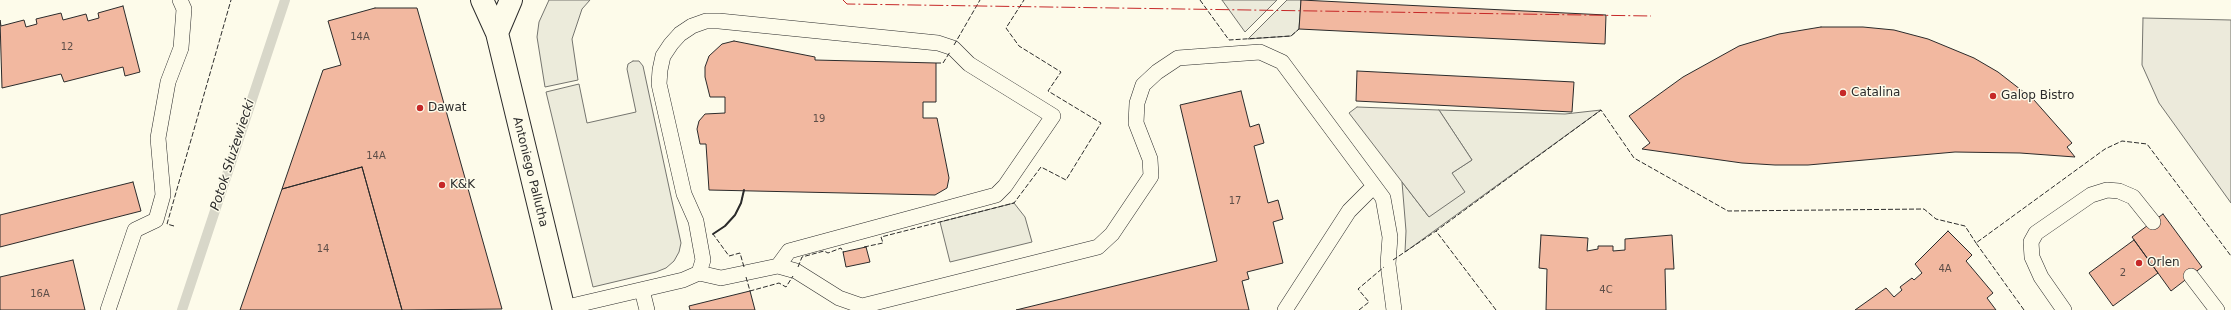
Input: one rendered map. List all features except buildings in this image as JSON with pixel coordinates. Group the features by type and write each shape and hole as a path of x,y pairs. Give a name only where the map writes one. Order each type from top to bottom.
{"street":[{"name":"Antoniego Pallutha","path":"482,0 497,33 564,309"},
{"path":"497,33 511,0"}],"lane":[{"path":"108,310 135,230 156,220 163,195 158,138 168,82 181,48 184,9 180,0"},
{"path":"699,273 704,260 696,221 684,194 659,84 660,70 667,50 680,34 692,26 719,20 938,43 953,48 969,64 1054,116 1005,186 996,195 789,252 778,266"},
{"path":"564,309 684,280 699,273 721,278 778,266 796,271 839,298 862,306 1098,247 1112,234 1151,176 1150,159 1136,123 1137,103 1144,85 1157,72 1178,58 1260,52 1282,62 1383,198 1390,237 1388,264 1394,310"},
{"path":"1285,310 1349,211 1374,186"},
{"path":"2064,310 2041,277 2032,257 2031,242 2036,233 2091,195 2106,190 2118,191 2133,196 2153,222"},
{"path":"2191,276 2217,310"},
{"path":"642,290 647,310"}],"shaded area":[{"path":"549,0 590,0 582,9 572,39 578,80 545,87 537,37 539,22"},
{"path":"1222,0 1277,0 1245,32"},
{"path":"1287,0 1301,0 1299,29 1291,36 1248,39"},
{"path":"2143,18 2231,20 2231,203 2159,103 2142,65"},
{"path":"633,61 639,61 643,66 681,243 679,252 674,261 666,268 656,272 593,287 546,92 579,84 587,123 636,112 627,69 628,64"},
{"path":"1357,107 1439,110 1472,160 1452,173 1465,192 1429,217 1349,113"},
{"path":"1439,110 1565,114 1601,110 1405,252 1406,231 1402,182 1429,217 1452,173 1472,160"},
{"path":"1014,203 1025,217 1032,242 950,262 940,222"}],"waterway":[{"name":"Potok Służewiecki","path":"182,310 285,0"}],"fence":[{"path":"174,226 167,224 231,0"},
{"path":"954,45 980,0"},
{"path":"864,247 883,243 881,237 1014,203 1041,167 1066,180 1101,123 1048,91 1061,72 1019,46 1006,28 1024,0"},
{"path":"1200,0 1229,40 1291,36 1299,29"},
{"path":"936,63 943,63 950,52"},
{"path":"1496,310 1436,231 1601,110 1634,158 1728,211 1924,209 1936,219 1965,226 1976,243"},
{"path":"2024,310 1976,243 2105,149 2122,141 2147,144 2231,256"},
{"path":"744,190 741,203 735,215 725,226 713,234 729,256 740,253 744,267"},
{"path":"1393,260 1436,231"},
{"path":"798,267 802,257 824,251 828,253 841,248 844,252"},
{"path":"1359,310 1369,302 1358,289 1384,267"},
{"path":"746,277 750,291 779,283 786,287 793,276"}],"wall":[{"path":"713,234 725,226 735,215 741,203 744,190"}],"power":[{"path":"843,0 847,4 1651,16"}],"place":[{"name":"Catalina","path":"1843,93"},
{"name":"Galop Bistro","path":"1993,96"},
{"name":"Dawat","path":"420,108"},
{"name":"K&K","path":"442,185"},
{"name":"Orlen","path":"2139,263"}]}
